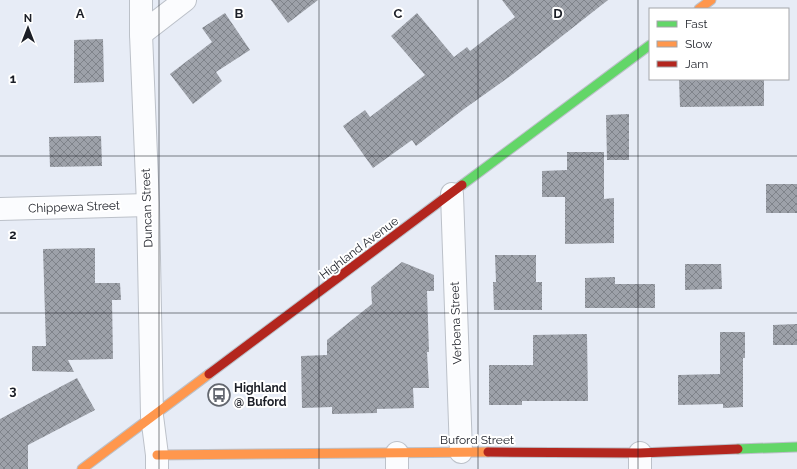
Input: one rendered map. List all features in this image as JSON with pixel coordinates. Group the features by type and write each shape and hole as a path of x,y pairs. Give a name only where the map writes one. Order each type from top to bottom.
{"street":[{"name":"Duncan Street","path":"141,0 148,205 152,416 157,462"},
{"path":"141,34 185,0"},
{"path":"700,8 711,0"},
{"name":"Highland Avenue","path":"82,469 649,46"},
{"name":"Verbena Street","path":"452,194 461,452"},
{"name":"Chippewa Street","path":"0,209 148,205"},
{"name":"Buford Street","path":"157,462 397,461 461,452 640,461 797,447"}],"building":[{"path":"271,0 318,0 288,23"},
{"path":"502,0 608,0 509,77 416,146 412,140 373,168 343,126 365,110 370,117 425,75 391,36 417,13 454,57 467,47 470,51 515,17"},
{"path":"225,13 250,50 216,72 222,81 193,104 170,74 212,42 202,28"},
{"path":"103,39 104,82 74,83 74,40"},
{"path":"679,80 764,80 764,106 680,107"},
{"path":"629,114 629,160 607,160 606,115"},
{"path":"101,136 102,166 50,167 49,137"},
{"path":"567,152 604,152 604,199 614,198 614,243 565,244 565,197 542,197 542,171 567,170"},
{"path":"766,184 797,184 797,213 766,213"},
{"path":"95,248 95,283 120,283 121,300 112,300 113,359 68,360 74,372 32,371 32,346 46,346 43,249"},
{"path":"495,255 536,255 536,282 542,282 542,310 494,310 493,282 496,282"},
{"path":"402,262 434,275 434,291 427,291 429,352 427,352 429,388 413,388 414,408 377,409 377,413 332,414 332,407 302,408 301,356 327,355 327,340 372,304 371,287"},
{"path":"685,264 721,264 722,289 685,290"},
{"path":"615,277 615,284 655,284 655,308 585,308 585,278"},
{"path":"797,324 797,345 773,345 773,325"},
{"path":"720,332 745,332 745,358 743,358 743,407 723,408 723,404 678,405 678,375 720,374"},
{"path":"587,334 588,401 522,401 522,405 489,405 489,365 533,365 533,335"},
{"path":"77,378 95,410 28,445 28,469 0,469 0,419"}],"traffic: fast":[{"path":"462,185 649,46"},
{"path":"738,449 797,447"}],"traffic: slow":[{"path":"700,8 711,0"},
{"path":"82,469 209,374"},
{"path":"157,455 488,452"}],"traffic: jam":[{"path":"209,374 462,185"},
{"path":"488,452 640,453 738,449"}],"place":[{"name":"Highland @ Buford","path":"219,395"}]}
